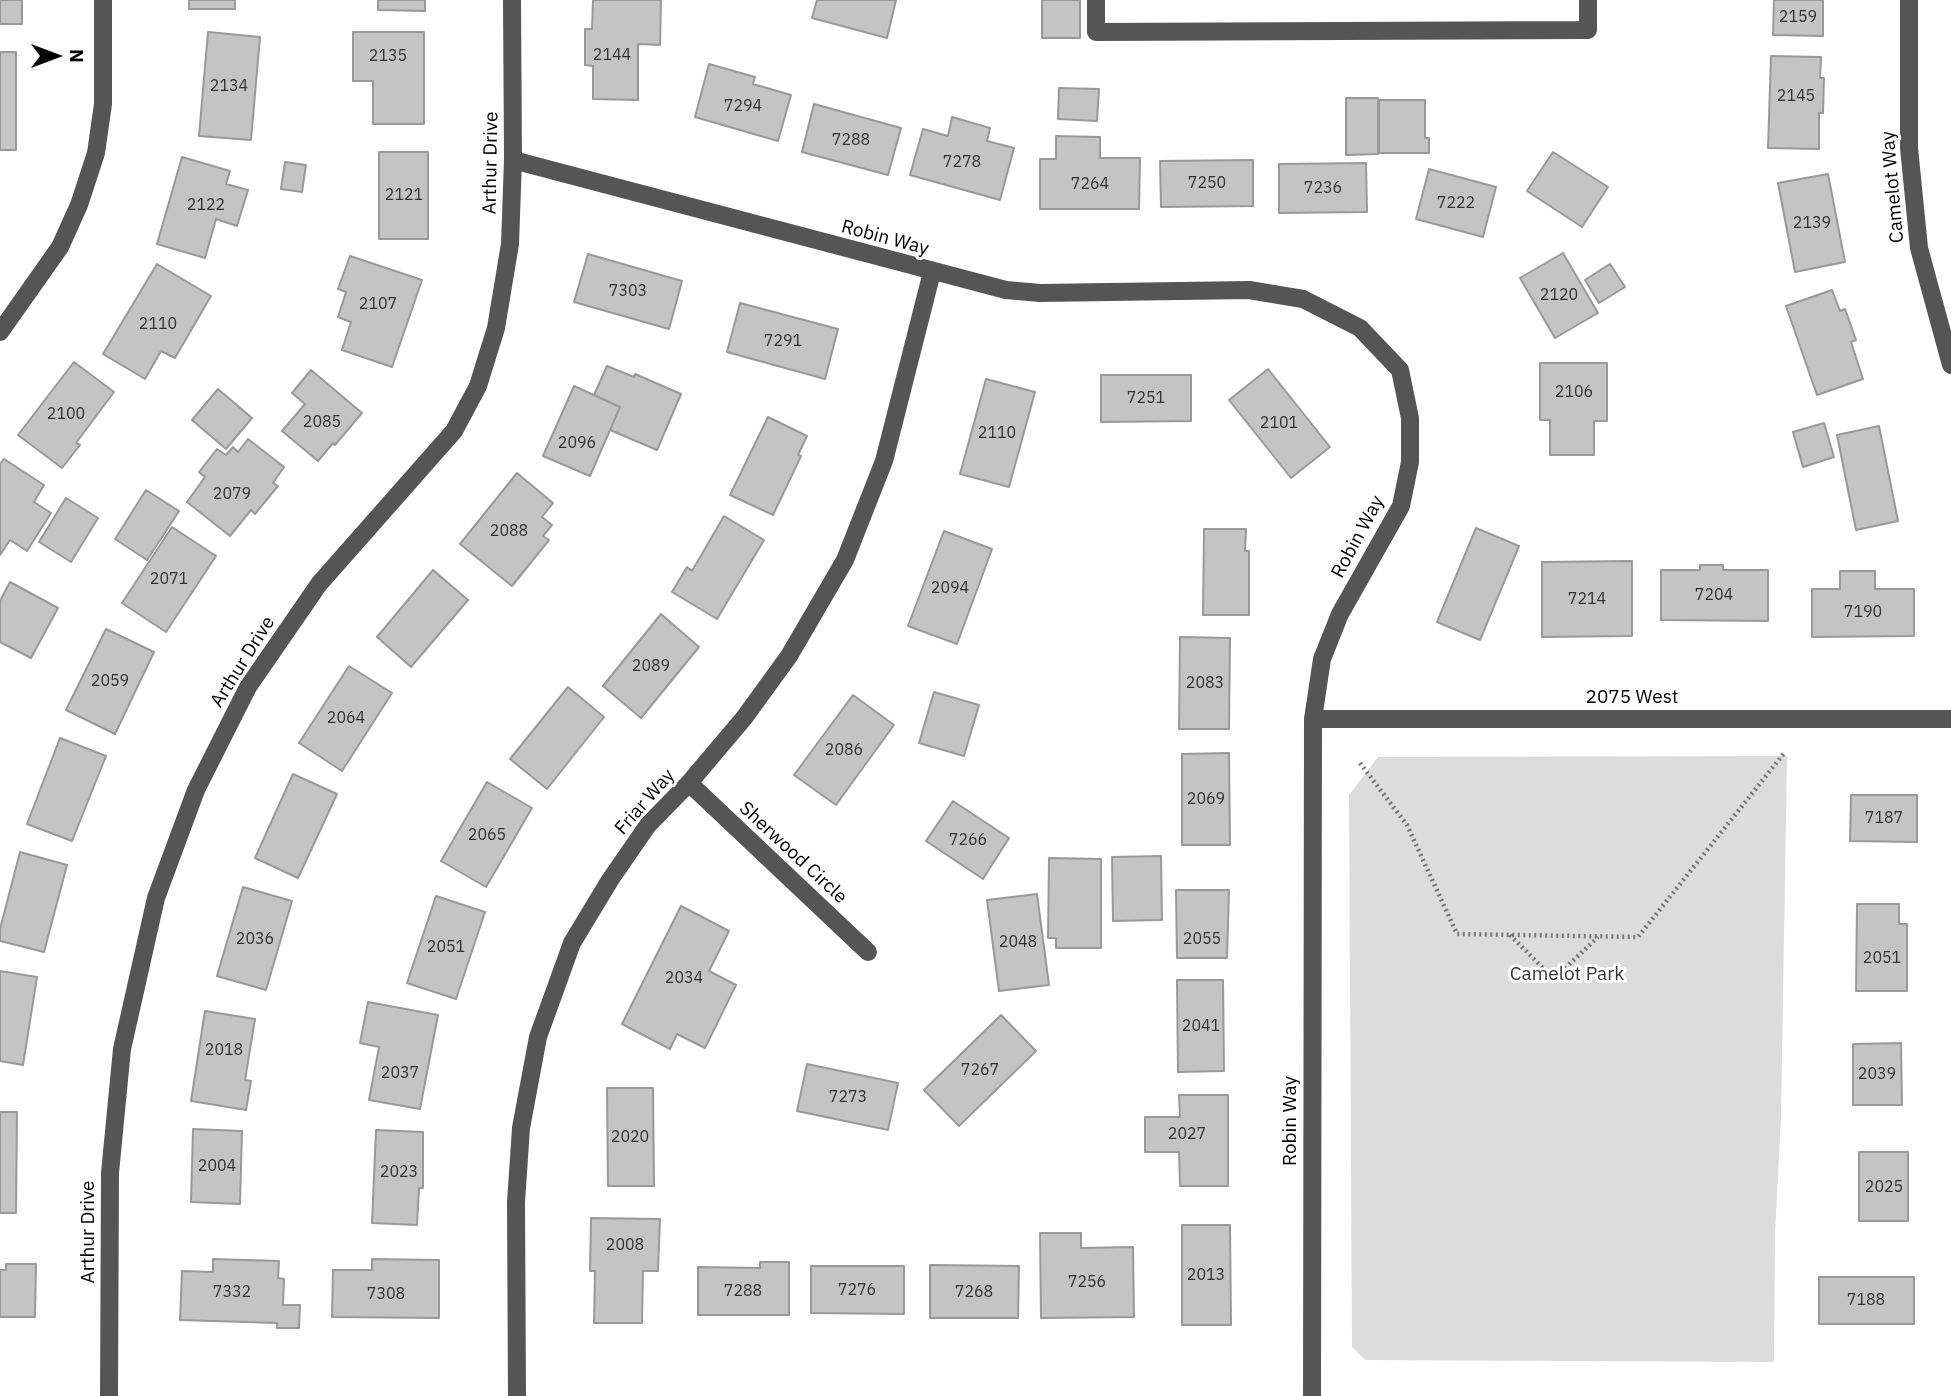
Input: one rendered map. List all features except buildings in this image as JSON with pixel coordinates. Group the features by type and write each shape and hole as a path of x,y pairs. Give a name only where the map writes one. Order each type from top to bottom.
{"street":[{"path":"0,332 60,247 79,205 96,153 103,104 103,0"},
{"name":"Arthur Drive","path":"109,1396 110,1173 122,1049 156,898 196,790 248,687 319,584 454,431 478,386 496,328 510,244 513,160 512,0"},
{"path":"1096,0 1096,32 1110,32 1588,30 1588,0"},
{"name":"Camelot Way","path":"1909,0 1909,148 1919,248 1951,365"},
{"name":"Robin Way","path":"513,160 1006,290 1040,293 1249,290 1303,299 1360,328 1400,370 1410,418 1410,462 1401,506 1340,614 1322,659 1313,719 1312,1396"},
{"name":"Friar Way","path":"517,1396 516,1202 521,1128 538,1037 572,943 610,880 648,825 689,783 744,718 789,656 845,560 884,461 932,272"},
{"name":"2075 West","path":"1313,719 1951,719"},
{"name":"Sherwood Circle","path":"689,783 867,953"}],"path":[{"path":"1360,763 1407,825 1457,934 1638,937 1785,752"},
{"path":"1510,935 1547,972 1562,971 1599,936"}],"green space":[{"name":"Camelot Park","path":"1787,756 1774,1362 1365,1360 1352,1347 1349,795 1378,757"}]}
